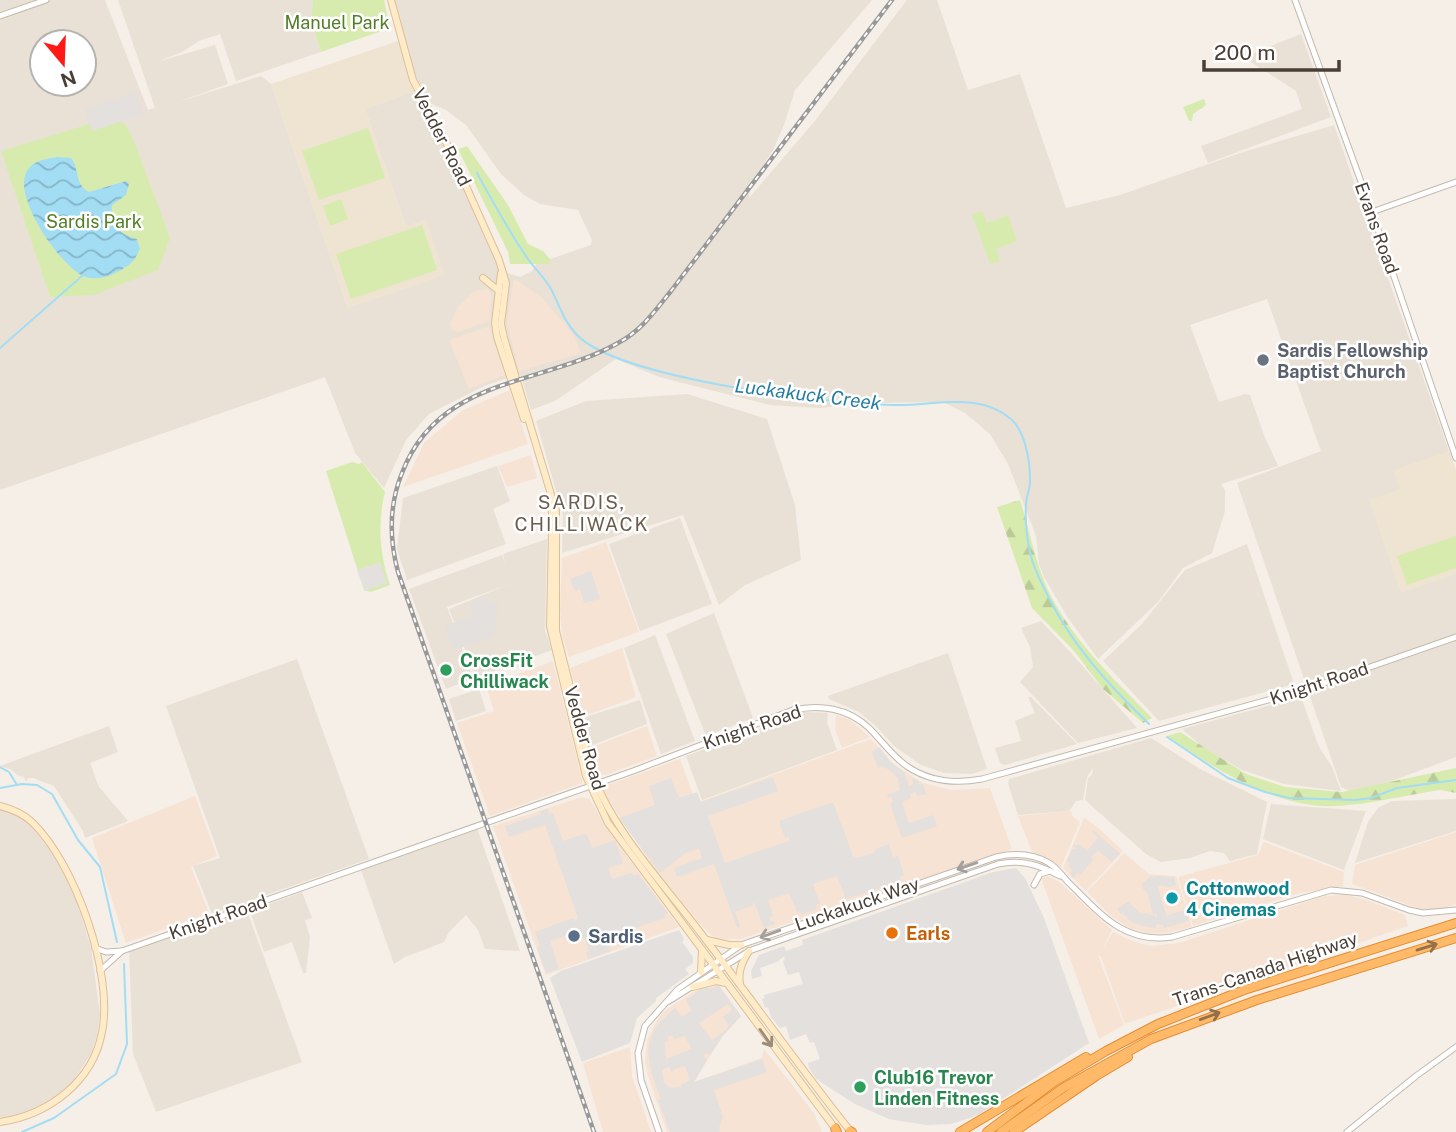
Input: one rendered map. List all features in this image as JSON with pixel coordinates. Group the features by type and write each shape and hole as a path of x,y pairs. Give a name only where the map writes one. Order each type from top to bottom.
{"highway":[{"name":"Trans-Canada Highway","path":"988,1132 1036,1094 1135,1034 1244,990 1456,923"},
{"name":"Trans-Canada Highway","path":"1001,1132 1043,1100 1110,1060 1172,1030 1257,1000 1456,938"},
{"path":"960,1132 1106,1045 1187,1011"},
{"path":"1014,1132 1096,1076 1172,1030"}],"main road":[{"name":"Vedder Road","path":"391,0 413,80 455,160 493,242 506,283 501,324 556,511 556,631 592,785 663,886 851,1132"},
{"name":"Vedder Road","path":"501,271 495,323 552,512 550,626 592,785 608,823 837,1131"},
{"path":"483,278 499,291"},
{"path":"0,806 13,810 33,823 56,853 76,887 95,948 104,1006 102,1033 94,1056 83,1073 58,1100 45,1108 22,1118 0,1122"},
{"path":"706,940 741,945"},
{"path":"701,948 701,972"},
{"path":"740,986 740,970 749,951"},
{"path":"693,987 716,981 726,982"}],"street":[{"path":"0,16 46,0"},
{"name":"Evans Road","path":"1295,0 1372,212 1456,458"},
{"path":"1372,212 1456,182"},
{"name":"Knight Road","path":"95,948 106,952 122,951 592,785 793,710 819,706 847,714 867,726 897,758 917,772 944,781 972,781 1304,690 1456,637"},
{"name":"Luckakuck Way","path":"663,1004 693,987 741,945 1010,854 1033,856 1048,863 1111,922 1129,933 1147,939 1172,937 1331,890 1362,893 1409,911 1423,913 1456,910"},
{"name":"Luckakuck Way","path":"722,962 998,864 1025,862 1064,878"},
{"path":"1034,886 1040,874 1050,871"},
{"name":"Knight Road","path":"100,971 122,951"},
{"name":"Luckakuck Way","path":"659,1132 641,1080 638,1053 645,1026 678,989 701,972 715,967"},
{"path":"1347,1132 1456,1047"}],"shaded area":[{"path":"0,0 105,0 148,110 155,108 118,0 313,0 311,21 321,52 236,81 220,34 199,41 182,52 157,62 215,45 228,84 178,102 261,76 271,84 348,308 406,226 365,109 415,91 392,0 872,0 795,90 773,150 750,186 749,198 814,122 907,0 937,0 968,90 1020,74 1066,208 1120,195 1240,153 1334,125 1456,471 1456,757 1357,794 1341,787 1237,483 1321,451 1267,299 1190,325 1219,402 1250,395 1278,466 1221,484 1225,490 1225,511 1212,553 1183,568 1158,602 1098,659 1068,618 1044,577 1039,564 1036,536 1008,464 990,434 965,413 943,402 870,403 820,408 770,405 659,377 616,359 555,401 531,410 520,374 484,386 429,414 406,440 384,488 355,453 325,377 0,490","holes":["425,104 446,110 466,125 501,174 524,195 540,204 578,210 592,240 591,245 536,264 532,271 520,277 501,271 449,148"]},
{"path":"1301,34 1331,117 1208,163 1201,146 1302,109 1296,91 1243,57"},
{"path":"398,41 415,91 365,109 406,226 426,219 445,275 348,308 271,84"},
{"path":"136,92 143,114 92,131 85,109"},
{"path":"514,279 541,297 573,334 581,353 519,371 507,322"},
{"path":"488,289 492,296 489,321 458,332 452,330 450,324 457,308 474,291"},
{"path":"489,326 505,375 469,389 449,340"},
{"path":"510,390 528,444 403,487 424,443 463,410"},
{"path":"687,394 767,419 795,505 801,560 745,585 719,605 683,515 562,553 563,515 536,421 586,401"},
{"path":"1449,451 1456,471 1456,574 1401,593 1369,500 1400,489 1393,470"},
{"path":"531,455 537,478 507,487 498,466"},
{"path":"497,466 510,501 493,509 506,544 407,580 397,549 403,498"},
{"path":"680,518 712,604 640,631 609,544"},
{"path":"547,539 545,631 552,650 476,678 449,609 512,583 447,607 473,678 446,689 409,589 502,555 505,563 503,554"},
{"path":"606,542 639,632 569,657 562,635 560,609 562,558"},
{"path":"1247,544 1294,684 1159,721 1103,661 1142,624 1185,570"},
{"path":"380,562 387,583 365,591 357,570"},
{"path":"591,571 600,599 584,603 580,589 575,591 570,579"},
{"path":"480,598 498,603 494,636 454,650 445,626 473,616 469,603"},
{"path":"714,613 753,718 706,736 666,634"},
{"path":"1041,621 1137,728 1078,743 1020,682 1033,667 1030,647 1021,628"},
{"path":"655,635 695,741 661,754 624,648"},
{"path":"622,648 636,697 584,716 570,668"},
{"path":"948,653 987,769 972,774 944,773 921,765 894,746 859,712 829,699 828,696"},
{"path":"297,659 369,859 212,914 193,866 220,858 166,706"},
{"path":"553,661 583,783 490,816 457,723 494,711 486,686"},
{"path":"479,689 486,711 456,721 449,699"},
{"path":"1028,697 1077,744 1005,765 1000,763 995,748 1021,741 1015,721 1035,713"},
{"path":"1301,697 1319,747 1332,767 1341,791 1284,784 1242,770 1203,747 1182,729"},
{"path":"640,700 647,724 592,745 585,717"},
{"path":"804,712 828,713 827,722 837,750 702,800 686,756"},
{"path":"836,715 850,720 870,737 842,748 835,729"},
{"path":"109,726 118,752 90,763 99,787 128,821 85,838 54,786 33,778 28,778 26,782 24,777 0,766"},
{"path":"647,726 657,756 605,775 598,774 592,747"},
{"path":"1151,738 1200,769 1267,802 1257,854 1230,861 1224,853 1210,851 1190,858 1161,862 1146,854 1085,800 1088,778 1092,775 1093,768 1087,777 1083,800 1076,801 1069,811 1018,815 1009,779"},
{"path":"871,739 892,763 923,783 952,790 990,788 1012,849 741,939 716,940 656,871 603,792 605,786 680,759 696,803"},
{"path":"879,747 892,763 905,773 909,787 913,784 912,778 919,781 919,785 923,784 926,794 918,796 915,792 910,794 911,798 902,802 909,823 933,815 937,826 902,838 890,804 893,802 887,795 900,790 898,778 888,769 878,768 872,752"},
{"path":"773,777 778,791 708,816 725,863 789,841 789,837 785,838 779,821 833,802 853,856 858,858 889,844 893,857 898,856 904,875 900,877 901,881 846,899 837,876 813,884 820,904 816,905 817,909 801,915 789,893 768,900 773,916 769,918 775,924 764,928 754,902 752,906 735,912 740,926 737,928 714,864 677,877 674,868 702,858 699,848 684,854 660,873 619,818 655,805 649,786 671,778 679,798 697,792 701,802"},
{"path":"195,796 217,856 191,867 209,913 126,943 92,838"},
{"path":"582,797 590,799 605,826 679,927 546,975 493,826"},
{"path":"1456,799 1456,831 1355,863 1368,822 1378,808 1392,801"},
{"path":"1271,804 1366,811 1344,870 1263,839"},
{"path":"547,809 549,814 553,813 563,841 584,834 587,835 592,848 615,840 623,863 608,868 612,879 632,873 638,874 668,913 664,914 665,918 632,929 630,926 622,929 623,933 607,939 611,951 588,959 586,952 589,951 579,931 550,941 559,969 546,973 537,948 540,946 535,932 578,918 545,825 509,837 505,826 541,814 540,811"},
{"path":"0,810 28,822 51,851 74,892 91,948 100,1014 91,1054 72,1083 39,1107 19,1115 0,1118"},
{"path":"1071,811 1073,817 1080,822 1061,867 1032,852 1018,816"},
{"path":"1084,818 1123,851 1086,891 1063,868"},
{"path":"477,828 520,951 485,949 478,930 466,915 449,932 444,942 394,964 361,870"},
{"path":"1093,830 1120,854 1112,862 1098,850 1080,875 1077,873 1073,878 1070,874 1073,870 1067,862 1072,849 1076,849 1073,846 1079,844 1087,851 1100,839"},
{"path":"1456,832 1456,904 1443,909 1420,909 1352,884 1355,865"},
{"path":"1264,842 1344,872 1343,886 1300,893 1193,926 1178,877 1258,855"},
{"path":"1124,853 1149,874 1176,876 1192,927 1167,933 1131,929 1110,915 1087,892"},
{"path":"1016,868 1025,878 1044,918 1089,1043 978,1115 951,1124 926,1125 889,1119 855,1104 819,1081 820,1079 817,1080 808,1063 820,1059 814,1042 810,1043 806,1034 790,1040 786,1026 780,1028 771,1017 768,1007 765,1008 762,999 765,998 764,995 803,984 799,972 788,975 783,957 760,968 762,976 752,979 751,971 759,955 784,946 786,951 803,945 802,940 993,872"},
{"path":"1047,876 1058,881 1112,930 1102,950 1113,932 1150,946 1179,943 1321,897 1343,894 1405,915 1408,926 1125,1024 1098,955 1124,1025 1099,1039 1041,878"},
{"path":"1151,876 1174,877 1176,885 1157,885 1167,918 1168,915 1185,910 1189,921 1164,928 1163,925 1156,924 1156,928 1132,922 1123,914 1125,911 1121,914 1117,909 1128,902 1139,912 1156,916 1156,919 1157,914 1153,915 1148,893 1142,884"},
{"path":"302,892 312,918 305,920 310,937 306,973 303,973 292,942 264,952 250,911"},
{"path":"246,908 302,1062 156,1112 133,1054 129,949"},
{"path":"679,930 684,939 682,942 693,957 693,963 685,969 689,974 656,998 637,1018 630,1043 582,1062 550,978 561,971"},
{"path":"705,985 719,985 741,1016 722,1037 694,1082 762,1058 764,1049 814,1113 822,1132 667,1132 645,1063 647,1040 658,1018 667,1009"},
{"path":"706,985 709,989 719,986 741,1016 710,1055 706,1053 704,1056 707,1060 694,1082 762,1059 767,1072 714,1090 723,1117 720,1132 670,1132 658,1100 661,1099 651,1072 648,1051 650,1040 657,1025 675,1008 682,1017 692,1010 686,1000","holes":["728,1004 732,1010 723,1017 729,1025 712,1040 699,1023","672,1035 674,1039 684,1036 692,1049 666,1059 667,1037","685,1066 690,1080 681,1087 670,1088 664,1082 662,1070 669,1067 672,1074 673,1070"]},
{"path":"630,1047 632,1076 651,1132 603,1132 583,1063"}],"green space":[{"name":"Manuel Park","path":"313,0 384,0 390,28 321,52 311,21"},
{"path":"1204,99 1206,105 1193,114 1192,121 1189,121 1183,107"},
{"name":"Sardis Park","path":"112,117 126,125 134,141 170,238 158,270 94,295 50,297 1,151"},
{"path":"368,128 385,178 319,200 302,151"},
{"path":"467,146 508,205 528,244 543,251 550,259 550,264 510,264 508,252 458,149"},
{"path":"341,199 348,219 330,226 323,206"},
{"path":"982,211 987,223 1008,215 1017,241 996,249 1000,261 990,264 972,215"},
{"path":"422,225 437,270 351,299 336,254"},
{"path":"352,462 362,462 385,492 381,539 390,585 371,592 364,590 326,471"},
{"path":"1020,500 1039,567 1057,607 1080,641 1152,718 1143,723 1103,689 1074,651 1032,608 997,507"},
{"path":"1456,536 1456,568 1407,585 1397,556"},
{"path":"1180,732 1246,774 1285,787 1342,792 1456,768 1456,793 1440,790 1335,806 1301,803 1280,798 1240,781 1167,736"}],"water":[{"path":"58,157 71,158 81,185 89,192 126,181 129,184 126,195 112,205 113,218 117,228 137,239 140,249 132,262 121,270 102,278 83,276 51,245 32,214 26,198 26,173 36,163"}],"waterway":[{"name":"Luckakuck Creek","path":"477,173 514,238 549,285 569,324 577,335 600,351 680,376 730,386 869,404 972,403 986,405 1011,419 1020,431 1028,455 1030,482 1026,502 1026,528 1031,558 1038,575 1058,615 1080,649 1149,724"},
{"path":"0,348 82,276"},
{"name":"Luckakuck Creek","path":"1167,737 1228,778 1289,798 1355,800 1371,798 1397,788 1456,780"},
{"path":"0,767 9,772 17,785"},
{"path":"0,788 22,784 37,785 52,794 78,840 100,867 117,942"},
{"path":"22,1132 54,1118 116,1074 127,1044 124,964"}],"railway":[{"path":"594,1132 398,572 392,522 398,485 419,441 441,418 467,401 495,388 588,357 618,343 641,327 892,0"}],"place":[{"name":"Sardis Fellowship Baptist Church","path":"1263,360"},
{"name":"CrossFit Chilliwack","path":"446,670"},
{"name":"Cottonwood 4 Cinemas","path":"1172,898"},
{"name":"Earls","path":"892,933"},
{"name":"Sardis","path":"574,936"},
{"name":"Club16 Trevor Linden Fitness","path":"860,1087"}],"district":[{"name":"SARDIS, CHILLIWACK","path":"582,513"}]}
